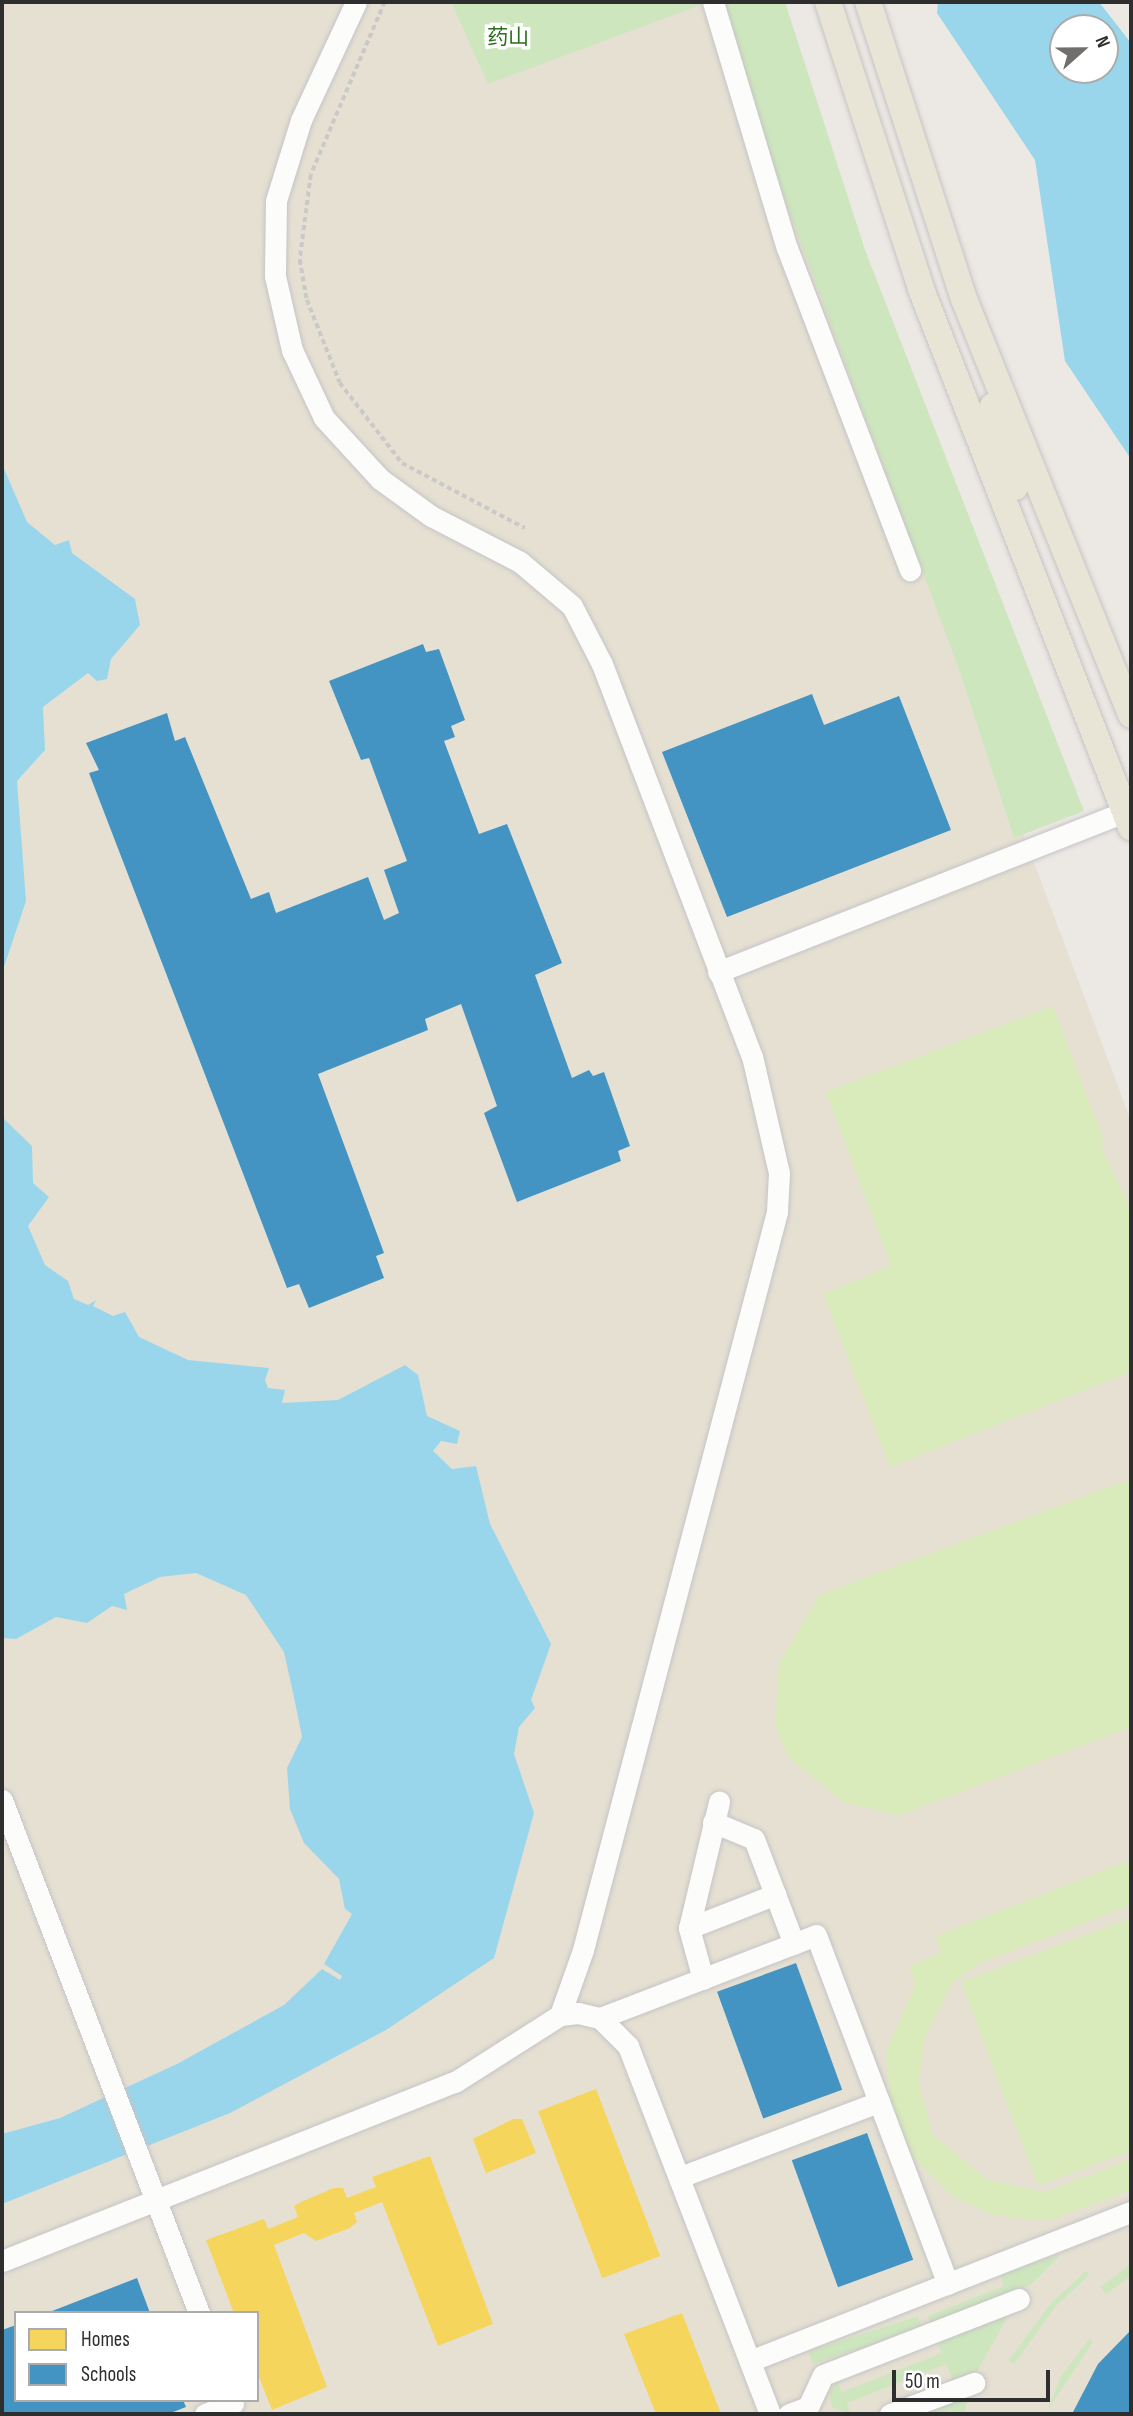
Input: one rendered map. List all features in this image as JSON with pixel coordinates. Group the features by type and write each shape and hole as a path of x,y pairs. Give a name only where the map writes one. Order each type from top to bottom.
{"main road":[{"path":"828,2 921,289 1128,820"},
{"path":"868,2 964,299 1049,613"},
{"path":"964,299 1131,715"}],"lane":[{"path":"356,2 301,120 276,201 275,276 292,350 324,418 380,479 431,516 520,562 572,606 602,664 765,1094 779,1173 777,1212 583,1950 560,2015"},
{"path":"713,2 787,248 910,570"},
{"path":"718,972 1128,820"},
{"path":"2,1800 198,2311"},
{"path":"703,1979 689,1928 716,1812 754,1839 794,1944"},
{"path":"689,1928 776,1894"},
{"path":"2,2260 455,2082 560,2015 600,2018 816,1935 948,2284"},
{"path":"600,2018 628,2046 771,2414"},
{"path":"680,2177 879,2102"},
{"path":"750,2361 1131,2212"},
{"path":"805,2412 823,2375 1019,2299"},
{"path":"890,2414 974,2383"},
{"path":"205,2414 234,2406"}],"path":[{"path":"385,2 311,174 300,260 307,300 340,383 394,453 444,488 525,528"}],"shaded area":[{"path":"2,2 720,2 753,114 1131,1121 1131,2414 2,2414"}],"green space":[{"name":"药山","path":"451,2 706,2 706,3 488,84"},
{"path":"721,2 785,2 865,250 1084,811 1014,838 961,675 753,114"},
{"path":"1053,1006 1105,1144 1101,1146 1131,1211 1131,1372 890,1467 823,1294 891,1266 826,1092"},
{"path":"1131,1479 1131,1727 900,1815 844,1803 788,1757 775,1723 779,1664 819,1595"},
{"path":"1131,1860 1131,1905 980,1963 952,1983 924,2040 919,2083 932,2134 988,2180 1045,2192 1131,2159 1131,2190 1053,2219 1033,2220 990,2214 953,2197 906,2150 891,2111 886,2052 915,1985 909,1966 941,1953 936,1936"},
{"path":"1131,1918 1131,2151 1038,2186 961,1982"},
{"path":"1061,2254 1032,2284 931,2325 928,2316 1004,2286 1000,2274"},
{"path":"1131,2264 1131,2276 1106,2294 1100,2287"},
{"path":"1086,2271 1089,2275 1056,2306 1014,2364 1008,2361 1051,2303"},
{"path":"1010,2312 978,2370 953,2380 946,2364 847,2403 850,2414 832,2407 829,2393 837,2380 842,2392 942,2353 936,2339"},
{"path":"918,2316 922,2328 813,2364 809,2352"},
{"path":"1090,2338 1093,2342 1047,2411 1061,2376"},
{"path":"969,2395 964,2414 921,2414"}],"water":[{"path":"938,2 1099,2 1108,14 1049,14 1049,84 1119,84 1119,28 1131,43 1131,459 1065,361 1035,160 937,13"},
{"path":"2,464 27,522 55,545 69,540 72,553 135,599 140,625 111,659 107,679 97,681 88,673 43,707 45,750 17,781 26,901 2,973"},
{"path":"2,1117 32,1146 33,1183 49,1197 28,1226 45,1265 68,1281 74,1299 88,1305 96,1300 93,1306 113,1316 125,1312 139,1337 188,1360 269,1368 265,1380 268,1388 285,1390 282,1403 338,1400 405,1365 418,1375 427,1416 460,1431 457,1444 441,1441 433,1451 452,1469 476,1466 490,1524 551,1644 531,1700 535,1708 519,1727 514,1754 534,1813 494,1958 386,2030 230,2113 2,2204 2,2134 60,2118 177,2064 284,2005 322,1969 340,1980 342,1976 324,1964 352,1914 345,1909 339,1879 304,1843 290,1809 287,1768 302,1737 295,1702 284,1652 246,1595 196,1573 160,1577 124,1594 127,1610 112,1606 87,1623 56,1617 16,1639 2,1638"}],"building: Homes":[{"path":"596,2089 660,2256 602,2278 538,2111"},
{"path":"513,2119 522,2119 536,2153 486,2173 473,2139"},
{"path":"430,2156 493,2324 438,2346 382,2202 354,2213 357,2222 350,2228 316,2241 304,2233 274,2245 327,2387 272,2410 259,2377 259,2311 233,2311 206,2240 264,2219 268,2229 298,2217 294,2206 334,2188 343,2188 347,2198 376,2187 372,2177"},
{"path":"682,2313 721,2414 656,2414 624,2334"}],"building: Schools":[{"path":"423,644 426,652 439,649 465,720 451,726 455,737 444,741 479,834 507,824 562,963 535,975 572,1078 589,1070 593,1076 604,1072 630,1146 618,1151 621,1161 517,1202 484,1113 497,1106 461,1004 425,1019 428,1030 318,1074 384,1253 376,1256 384,1278 309,1308 299,1284 287,1288 89,773 99,770 86,743 167,713 175,741 185,737 251,899 269,892 276,913 368,877 384,920 399,913 384,870 407,861 369,758 361,760 329,681"},
{"path":"812,694 824,725 899,696 951,830 727,917 662,752"},
{"path":"796,1963 842,2090 763,2119 717,1992"},
{"path":"867,2133 913,2260 838,2287 792,2160"},
{"path":"137,2278 149,2311 52,2311"},
{"path":"14,2326 14,2402 184,2402 186,2407 168,2414 2,2414 2,2330"},
{"path":"1131,2330 1131,2414 1072,2414 1098,2364"}]}
